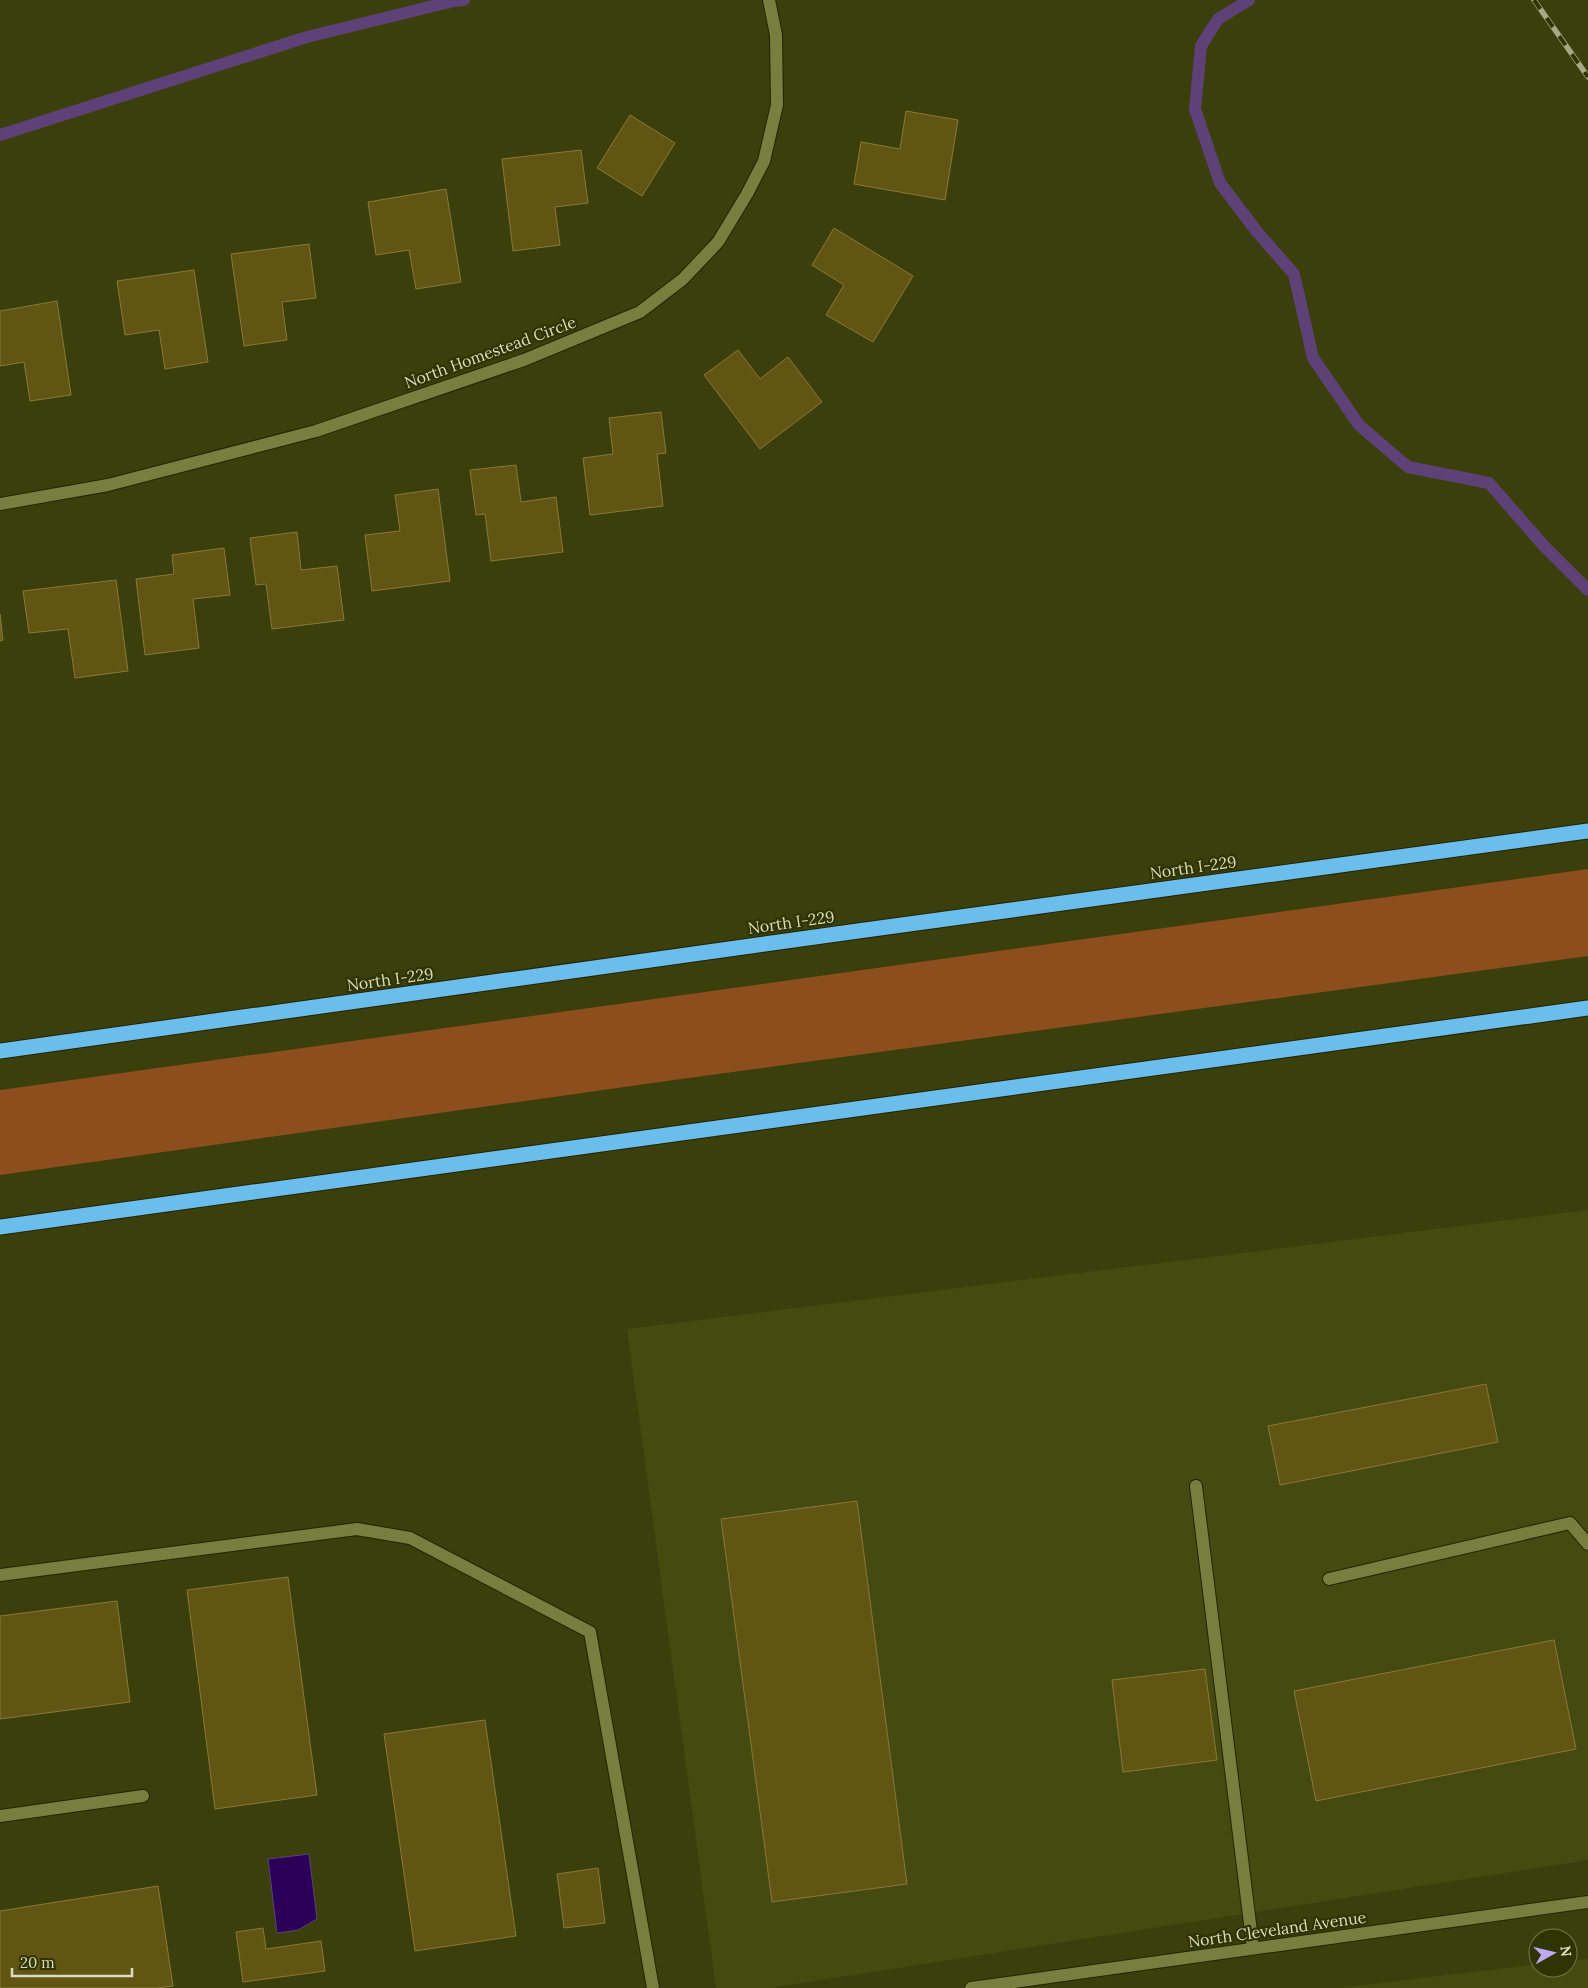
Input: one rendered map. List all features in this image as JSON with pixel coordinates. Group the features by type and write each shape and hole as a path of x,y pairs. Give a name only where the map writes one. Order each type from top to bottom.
{"highway":[{"name":"North I-229","path":"0,1051 1588,831"},
{"path":"0,1227 1588,1008"}],"street":[{"name":"North Homestead Circle","path":"0,504 108,485 316,431 524,360 640,312 683,279 718,242 747,194 764,161 776,105 776,35 769,0"},
{"path":"1196,1486 1253,1948"},
{"path":"1329,1578 1570,1523 1588,1544"},
{"path":"0,1575 357,1528 410,1538 590,1632 654,1988"},
{"path":"0,1816 143,1796"},
{"name":"North Cleveland Avenue","path":"971,1988 1588,1902"}],"shaded area":[{"path":"1588,869 1588,956 674,1080 0,1175 0,1090"},
{"path":"1588,1210 1588,1860 770,1988 716,1988 627,1329"},
{"path":"309,1854 317,1919 298,1930 277,1933 268,1859"},
{"path":"1588,1959 1588,1988 1339,1988 1528,1965 1528,1978 1578,1978 1578,1960"}],"building":[{"path":"906,111 958,120 945,200 854,184 861,142 900,149"},
{"path":"630,115 675,143 642,196 597,168"},
{"path":"581,150 588,203 555,207 560,245 513,251 502,159"},
{"path":"446,189 461,282 416,289 409,250 376,255 368,202"},
{"path":"834,228 913,276 873,342 826,315 844,285 812,265"},
{"path":"309,244 316,298 282,302 287,340 244,346 231,254"},
{"path":"194,270 208,362 165,369 159,330 125,335 117,281"},
{"path":"57,301 71,395 30,401 24,362 0,366 0,311"},
{"path":"738,350 760,379 788,357 822,402 760,449 704,375"},
{"path":"661,412 666,453 657,454 663,506 590,515 583,458 613,454 609,418"},
{"path":"516,465 521,502 556,497 563,552 491,561 485,514 476,515 470,470"},
{"path":"438,489 450,581 372,591 365,535 400,531 395,495"},
{"path":"297,532 301,570 337,566 344,620 272,629 266,584 256,585 250,538"},
{"path":"224,548 230,595 193,599 199,648 145,655 136,579 174,574 172,555"},
{"path":"116,580 128,671 75,678 68,629 29,633 23,591"},
{"path":"0,614 3,640 0,641"},
{"path":"1486,1384 1498,1442 1280,1485 1268,1426"},
{"path":"857,1501 907,1884 772,1902 721,1519"},
{"path":"288,1577 317,1795 215,1809 187,1590"},
{"path":"117,1601 130,1702 0,1719 0,1616"},
{"path":"1554,1640 1576,1749 1316,1801 1294,1691"},
{"path":"1205,1669 1217,1760 1123,1772 1112,1680"},
{"path":"485,1720 516,1936 415,1951 384,1734"},
{"path":"598,1868 605,1923 564,1928 557,1874"},
{"path":"158,1886 173,1986 158,1988 0,1988 0,1911"},
{"path":"263,1928 266,1949 321,1941 325,1971 243,1982 236,1932"}],"waterway":[{"path":"0,135 307,37 464,0"},
{"path":"1249,0 1218,19 1201,46 1195,109 1220,183 1258,233 1294,274 1313,358 1359,425 1408,467 1489,483 1544,546 1588,590"}],"railway":[{"path":"1534,0 1588,77"}]}
